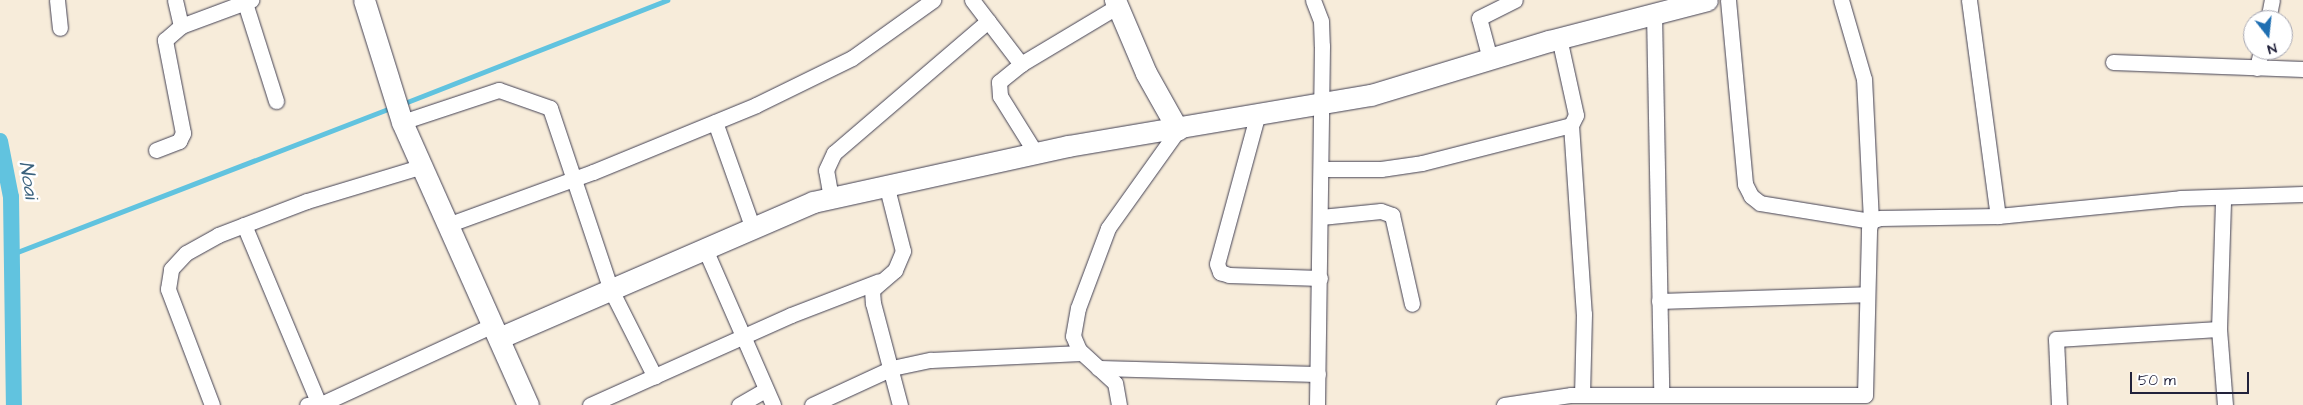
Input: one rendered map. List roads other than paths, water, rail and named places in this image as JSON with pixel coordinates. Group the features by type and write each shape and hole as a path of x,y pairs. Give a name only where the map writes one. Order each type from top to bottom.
{"street":[{"path":"57,0 60,28"},
{"path":"175,0 181,26"},
{"path":"364,0 386,81 402,122 450,224 528,405"},
{"path":"450,224 573,179 715,122 852,58 933,0"},
{"path":"972,0 1021,64"},
{"path":"1490,59 1479,18 1515,0"},
{"path":"244,225 315,404 496,332 610,290 705,249 752,226 832,198 886,184 1035,152 1178,130 1258,113 1371,95 1559,38 1707,0"},
{"path":"1728,0 1743,166 1751,196 1760,203 1871,221 1998,216 2180,198 2223,200 2303,194"},
{"path":"1506,405 1582,395 1764,400 1865,400 1866,294 1871,221 1864,79 1841,0"},
{"path":"1968,0 1998,216"},
{"path":"156,150 183,137 164,40 181,26 248,1 276,101"},
{"path":"1314,1 1321,22 1319,103 1321,217 1317,405"},
{"path":"1035,152 998,88 1021,64 1116,3 1146,73 1178,130"},
{"path":"1653,398 1659,301 1654,13"},
{"path":"832,198 826,170 834,153 988,21"},
{"path":"1559,38 1576,115 1571,125 1584,314 1582,395"},
{"path":"2257,68 2259,60"},
{"path":"2113,62 2303,68"},
{"path":"402,122 499,90 532,104 543,103 555,121 610,290 654,377"},
{"path":"1258,113 1217,264 1220,272 1229,275 1320,278"},
{"path":"715,122 752,226"},
{"path":"1321,169 1381,169 1422,163 1571,125"},
{"path":"1119,405 1115,382 1081,353 1073,336 1078,308 1108,228 1178,130"},
{"path":"212,405 166,278 186,253 244,225 423,166"},
{"path":"590,405 742,338 879,281 895,270 904,251 886,184"},
{"path":"2223,200 2219,328 2224,405"},
{"path":"1321,217 1381,211 1392,215 1412,304"},
{"path":"705,249 772,405"},
{"path":"879,281 872,290 873,303 892,368 900,405"},
{"path":"1659,301 1866,294"},
{"path":"2059,405 2056,340 2219,328"},
{"path":"812,405 892,368 940,359 1081,353"},
{"path":"1098,368 1318,374"},
{"path":"739,405 765,390"}],"waterway":[{"path":"402,104 667,0"},
{"path":"12,254 392,107"},
{"name":"Noai","path":"0,141 11,197 14,405"}]}
